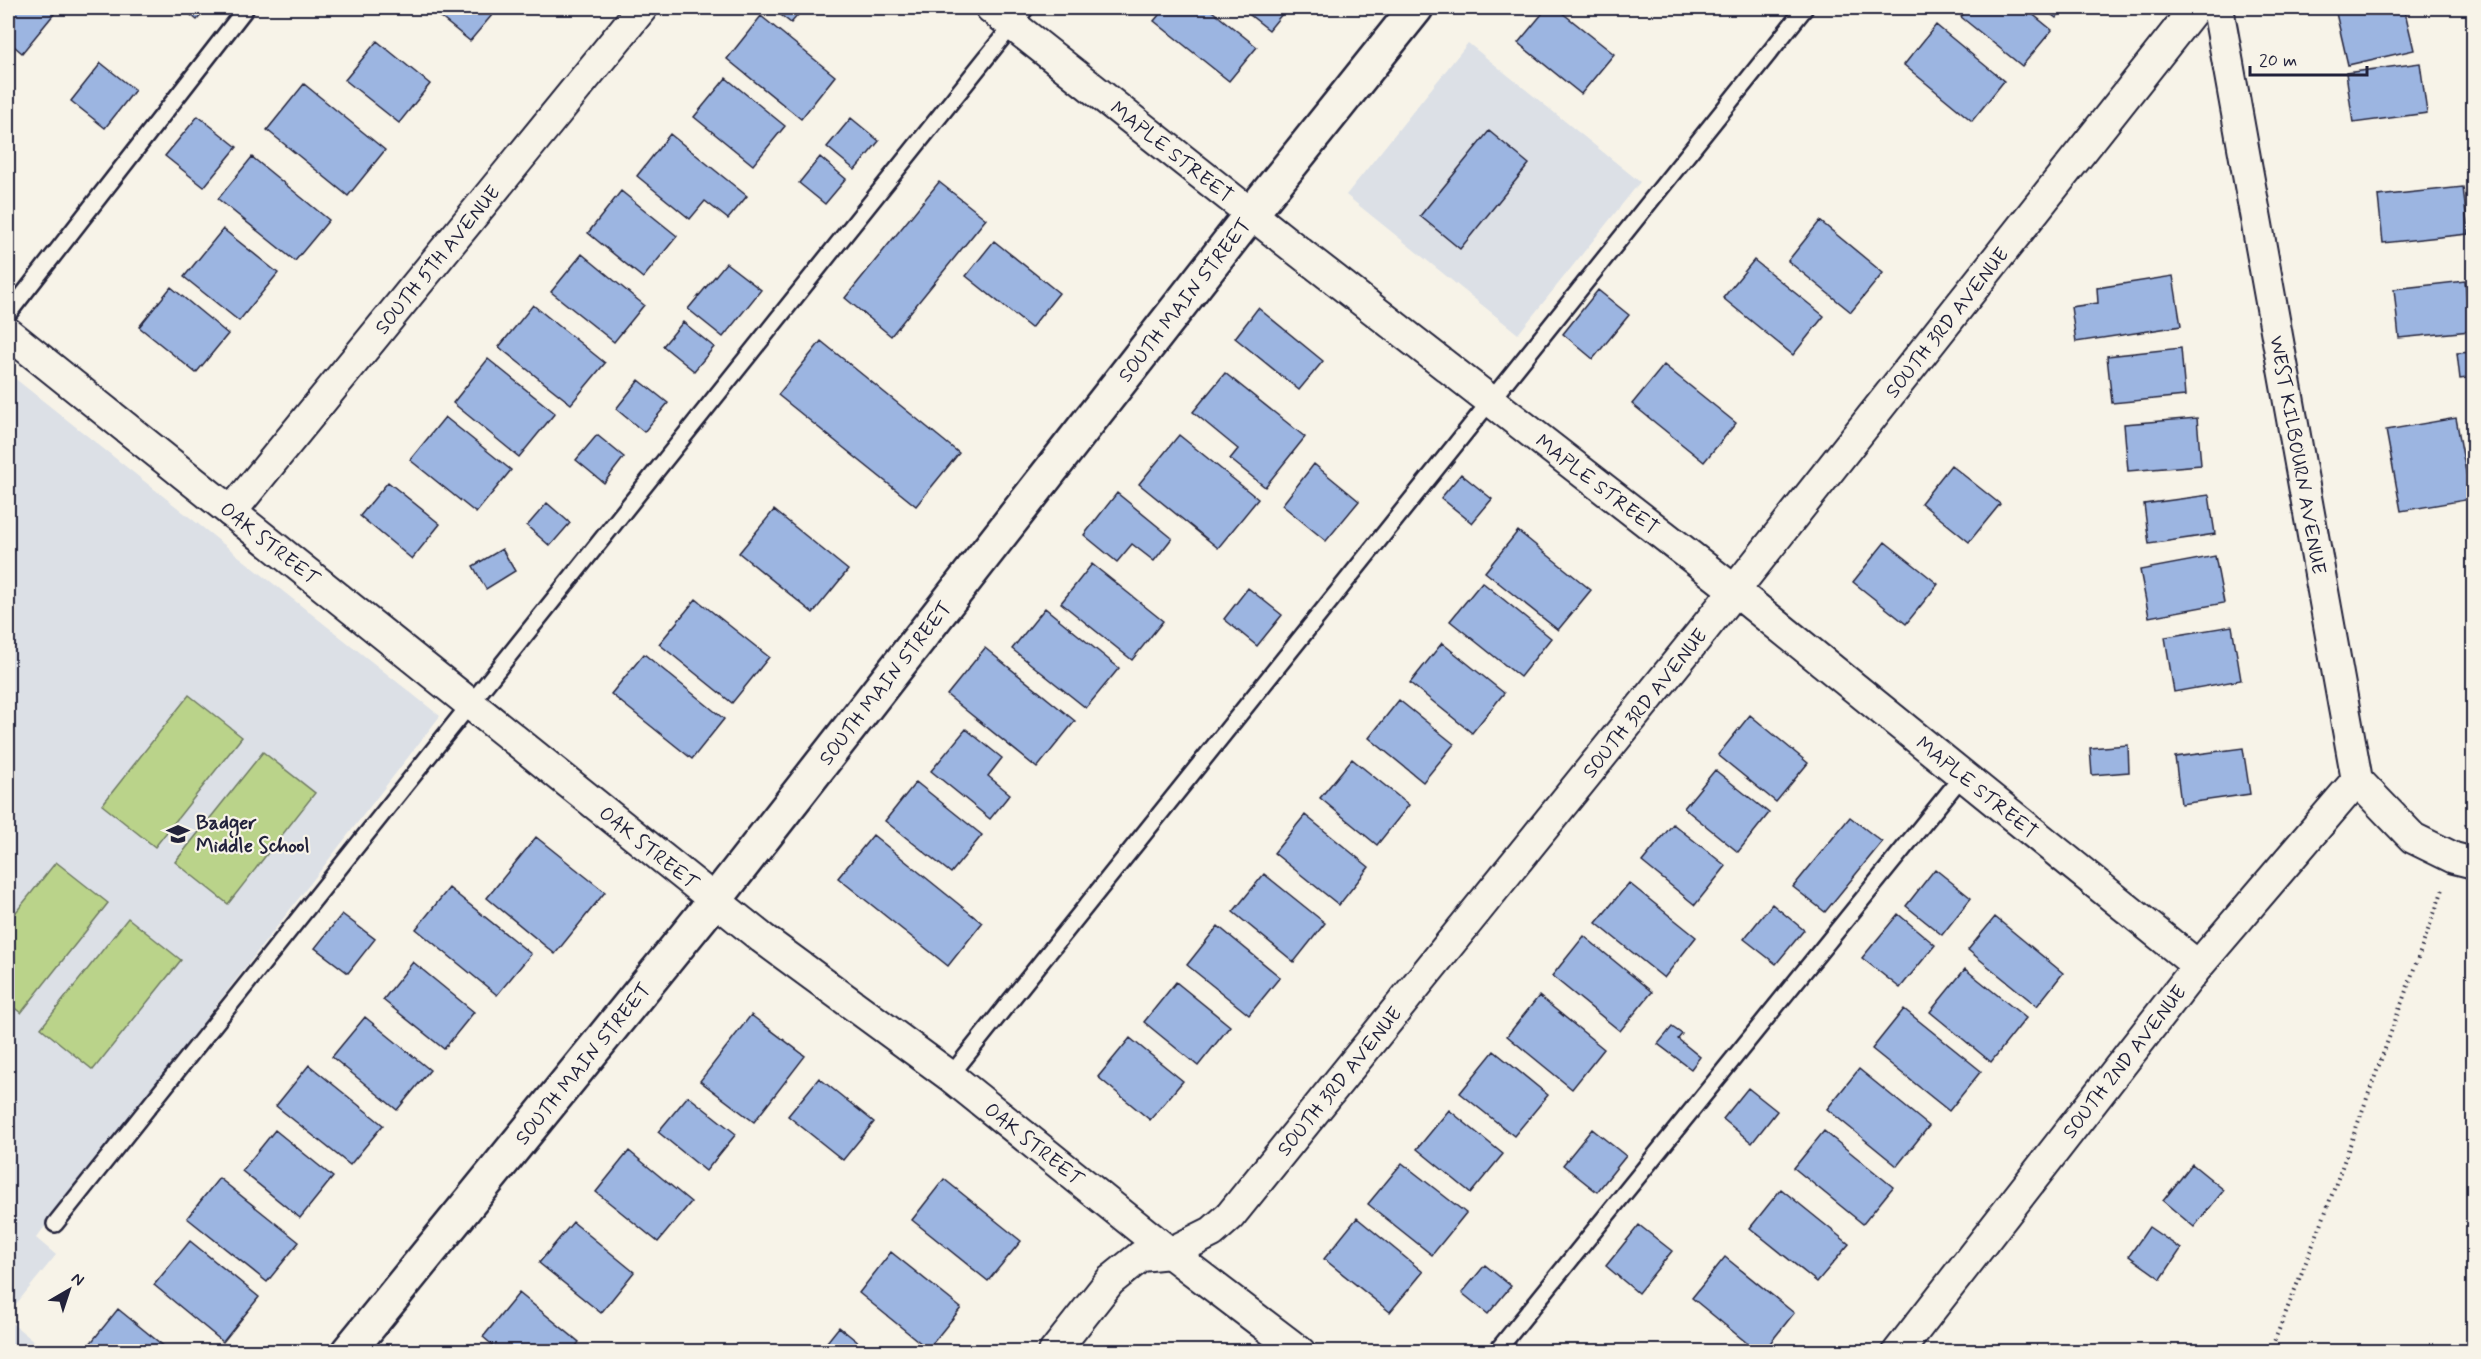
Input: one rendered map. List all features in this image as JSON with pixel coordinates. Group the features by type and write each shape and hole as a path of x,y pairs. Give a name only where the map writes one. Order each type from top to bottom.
{"main road":[{"name":"SOUTH MAIN STREET","path":"348,1352 715,900 1412,9"}],"street":[{"name":"SOUTH 5TH AVENUE","path":"231,512 642,8"},
{"name":"SOUTH 3RD AVENUE","path":"1054,1352 1110,1281 1141,1257 1170,1253 1212,1232 1230,1216 1734,590 2195,8"},
{"name":"WEST KILBOURN AVENUE","path":"2218,8 2357,780"},
{"name":"MAPLE STREET","path":"1010,13 1251,214 1734,590 2198,966"},
{"name":"OAK STREET","path":"8,333 762,938 950,1076 1170,1253 1300,1352"},
{"path":"2357,780 2413,838 2464,860"},
{"name":"SOUTH 2ND AVENUE","path":"1898,1352 2198,966 2357,780"}],"lane":[{"path":"8,314 246,8"},
{"path":"950,1076 1805,8"},
{"path":"55,1224 471,704 1010,13"},
{"path":"1496,1352 1963,775"}],"path":[{"path":"2270,1352 2464,860 2474,807"}],"shaded area":[{"path":"1468,43 1640,182 1518,334 1346,195"},
{"name":"Badger Middle School","path":"8,373 440,716 36,1238 56,1255 8,1314"},
{"path":"8,1320 46,1351 8,1351"}],"green space":[{"path":"189,695 242,737 155,847 102,805"},
{"path":"263,752 315,793 228,904 175,862"},
{"path":"56,862 108,903 21,1013 8,1003 8,922"},
{"path":"128,918 181,960 93,1070 41,1028"}],"building":[{"path":"8,8 58,9 22,53 8,41"},
{"path":"182,8 207,8 197,20"},
{"path":"429,8 498,8 470,41"},
{"path":"772,8 804,8 791,23"},
{"path":"1165,8 1208,8 1257,47 1229,81 1154,21"},
{"path":"1241,8 1287,8 1269,30"},
{"path":"1547,8 1556,8 1614,54 1581,94 1518,43"},
{"path":"1968,8 2025,8 2052,30 2022,66 1961,17"},
{"path":"2043,8 2064,8 2056,18"},
{"path":"2359,8 2404,8 2414,50 2348,65 2336,13"},
{"path":"761,16 835,76 801,119 727,59"},
{"path":"1936,25 2004,81 1972,121 1904,65"},
{"path":"377,41 430,84 399,123 345,80"},
{"path":"101,63 135,90 105,128 71,101"},
{"path":"2420,63 2427,113 2353,123 2346,73"},
{"path":"726,78 785,126 753,165 694,117"},
{"path":"304,84 385,150 348,196 267,130"},
{"path":"198,116 237,147 204,187 165,156"},
{"path":"851,118 879,141 855,170 827,147"},
{"path":"1489,131 1529,164 1460,249 1420,216"},
{"path":"670,134 747,196 728,219 705,201 690,219 637,176"},
{"path":"252,157 329,220 295,261 218,199"},
{"path":"820,157 846,179 825,204 799,183"},
{"path":"939,182 986,219 891,336 845,298"},
{"path":"2463,187 2468,234 2383,243 2378,196"},
{"path":"621,191 677,236 643,278 588,233"},
{"path":"1820,221 1883,273 1851,312 1788,261"},
{"path":"223,229 278,273 239,321 184,277"},
{"path":"994,241 1059,293 1031,328 966,276"},
{"path":"582,254 644,305 614,342 551,292"},
{"path":"1754,260 1824,316 1793,355 1723,298"},
{"path":"726,263 761,290 723,337 688,309"},
{"path":"2173,276 2181,326 2076,342 2071,307 2098,303 2097,288"},
{"path":"2465,281 2470,331 2399,338 2394,289"},
{"path":"171,287 228,334 196,373 139,327"},
{"path":"1598,290 1629,315 1593,359 1563,334"},
{"path":"533,305 605,363 571,404 499,347"},
{"path":"1258,308 1323,361 1299,390 1235,338"},
{"path":"683,322 714,347 694,371 663,346"},
{"path":"821,341 959,453 916,506 778,395"},
{"path":"2181,348 2185,396 2112,403 2107,356"},
{"path":"2474,352 2474,377 2460,379 2457,353"},
{"path":"488,359 555,413 519,457 453,403"},
{"path":"1664,365 1736,423 1704,462 1632,404"},
{"path":"1225,373 1305,437 1265,487 1230,459 1238,449 1193,412"},
{"path":"639,380 668,403 644,432 616,409"},
{"path":"445,417 511,470 476,513 410,460"},
{"path":"2197,418 2201,465 2128,471 2124,424"},
{"path":"2456,418 2471,499 2401,511 2386,430"},
{"path":"597,435 624,457 604,483 576,460"},
{"path":"1179,435 1258,499 1218,548 1139,484"},
{"path":"1314,464 1359,501 1326,541 1282,505"},
{"path":"1951,465 2000,504 1969,542 1921,503"},
{"path":"1461,474 1492,499 1472,523 1441,498"},
{"path":"388,482 440,524 412,559 360,516"},
{"path":"1117,493 1172,538 1154,561 1132,544 1117,562 1084,535"},
{"path":"2209,495 2215,534 2149,544 2144,504"},
{"path":"547,503 570,523 550,546 527,526"},
{"path":"774,510 848,570 813,613 739,553"},
{"path":"1518,531 1591,590 1558,630 1485,572"},
{"path":"1885,542 1938,584 1906,624 1853,582"},
{"path":"502,549 515,571 486,589 473,566"},
{"path":"2215,556 2224,603 2149,617 2140,570"},
{"path":"1092,564 1163,621 1132,660 1061,603"},
{"path":"1482,582 1551,638 1520,677 1450,621"},
{"path":"1248,588 1282,615 1257,646 1224,619"},
{"path":"696,599 769,657 732,703 659,644"},
{"path":"1045,608 1119,668 1086,708 1012,649"},
{"path":"2232,626 2241,680 2174,692 2165,637"},
{"path":"1442,643 1504,693 1472,733 1410,683"},
{"path":"985,648 1075,721 1037,768 947,695"},
{"path":"644,654 724,719 692,759 611,694"},
{"path":"1399,700 1454,744 1423,782 1369,738"},
{"path":"1750,715 1808,763 1776,802 1718,755"},
{"path":"966,729 1002,758 988,776 1010,794 990,819 931,771"},
{"path":"2128,745 2129,772 2092,775 2090,748"},
{"path":"2243,748 2250,794 2181,804 2175,757"},
{"path":"1352,759 1409,805 1377,845 1320,798"},
{"path":"1715,770 1769,813 1738,852 1684,808"},
{"path":"916,782 982,835 951,873 885,821"},
{"path":"1305,815 1369,867 1339,905 1274,853"},
{"path":"1850,817 1882,842 1825,912 1793,887"},
{"path":"1673,824 1726,866 1695,905 1642,862"},
{"path":"873,835 982,923 948,966 838,878"},
{"path":"536,837 605,892 555,954 487,898"},
{"path":"1935,869 1971,898 1942,935 1906,906"},
{"path":"1264,874 1325,923 1294,962 1233,912"},
{"path":"1629,883 1696,937 1664,978 1596,923"},
{"path":"449,888 531,954 497,995 416,929"},
{"path":"1772,904 1804,930 1776,964 1744,939"},
{"path":"342,914 375,939 348,973 315,948"},
{"path":"1898,914 1935,945 1900,988 1862,958"},
{"path":"1995,917 2063,973 2037,1006 1968,950"},
{"path":"1218,926 1280,977 1249,1015 1187,965"},
{"path":"1584,936 1652,992 1620,1031 1552,976"},
{"path":"413,962 474,1012 444,1049 383,1000"},
{"path":"1965,969 2026,1018 1991,1062 1930,1012"},
{"path":"1176,982 1230,1026 1198,1066 1144,1022"},
{"path":"1539,996 1604,1049 1572,1089 1507,1036"},
{"path":"1904,1009 1981,1071 1949,1111 1872,1049"},
{"path":"751,1015 805,1056 754,1122 700,1081"},
{"path":"365,1017 430,1070 397,1110 332,1057"},
{"path":"1672,1027 1682,1034 1678,1039 1700,1057 1691,1069 1658,1044"},
{"path":"1130,1038 1183,1081 1150,1120 1098,1077"},
{"path":"1494,1051 1548,1095 1514,1136 1460,1093"},
{"path":"309,1065 383,1125 350,1165 276,1106"},
{"path":"1859,1069 1929,1126 1897,1166 1827,1109"},
{"path":"819,1078 874,1122 843,1160 788,1116"},
{"path":"1748,1088 1777,1111 1752,1143 1723,1119"},
{"path":"688,1096 736,1134 706,1171 658,1132"},
{"path":"1449,1110 1503,1154 1471,1193 1417,1149"},
{"path":"1592,1129 1626,1156 1597,1192 1563,1165"},
{"path":"275,1130 333,1177 300,1218 242,1171"},
{"path":"1824,1131 1893,1187 1863,1224 1794,1168"},
{"path":"629,1151 691,1202 658,1242 596,1192"},
{"path":"1402,1163 1466,1213 1432,1255 1368,1204"},
{"path":"2192,1164 2224,1190 2194,1227 2163,1201"},
{"path":"219,1178 299,1242 267,1282 187,1218"},
{"path":"944,1179 1021,1241 988,1281 912,1220"},
{"path":"1781,1189 1849,1244 1817,1282 1750,1228"},
{"path":"1357,1218 1423,1272 1390,1312 1324,1259"},
{"path":"573,1222 634,1272 601,1313 539,1263"},
{"path":"1639,1225 1672,1251 1638,1293 1606,1266"},
{"path":"2149,1227 2181,1249 2161,1279 2129,1256"},
{"path":"190,1241 259,1297 223,1342 154,1285"},
{"path":"891,1252 961,1308 928,1349 859,1293"},
{"path":"1725,1257 1794,1313 1763,1352 1758,1352 1692,1298"},
{"path":"1485,1265 1511,1286 1488,1314 1462,1293"},
{"path":"519,1293 579,1342 572,1352 501,1352 483,1337"},
{"path":"118,1309 171,1352 86,1352 85,1350"},
{"path":"839,1327 870,1352 819,1352"}],"place":[{"name":"Badger Middle School","path":"178,834"}]}
